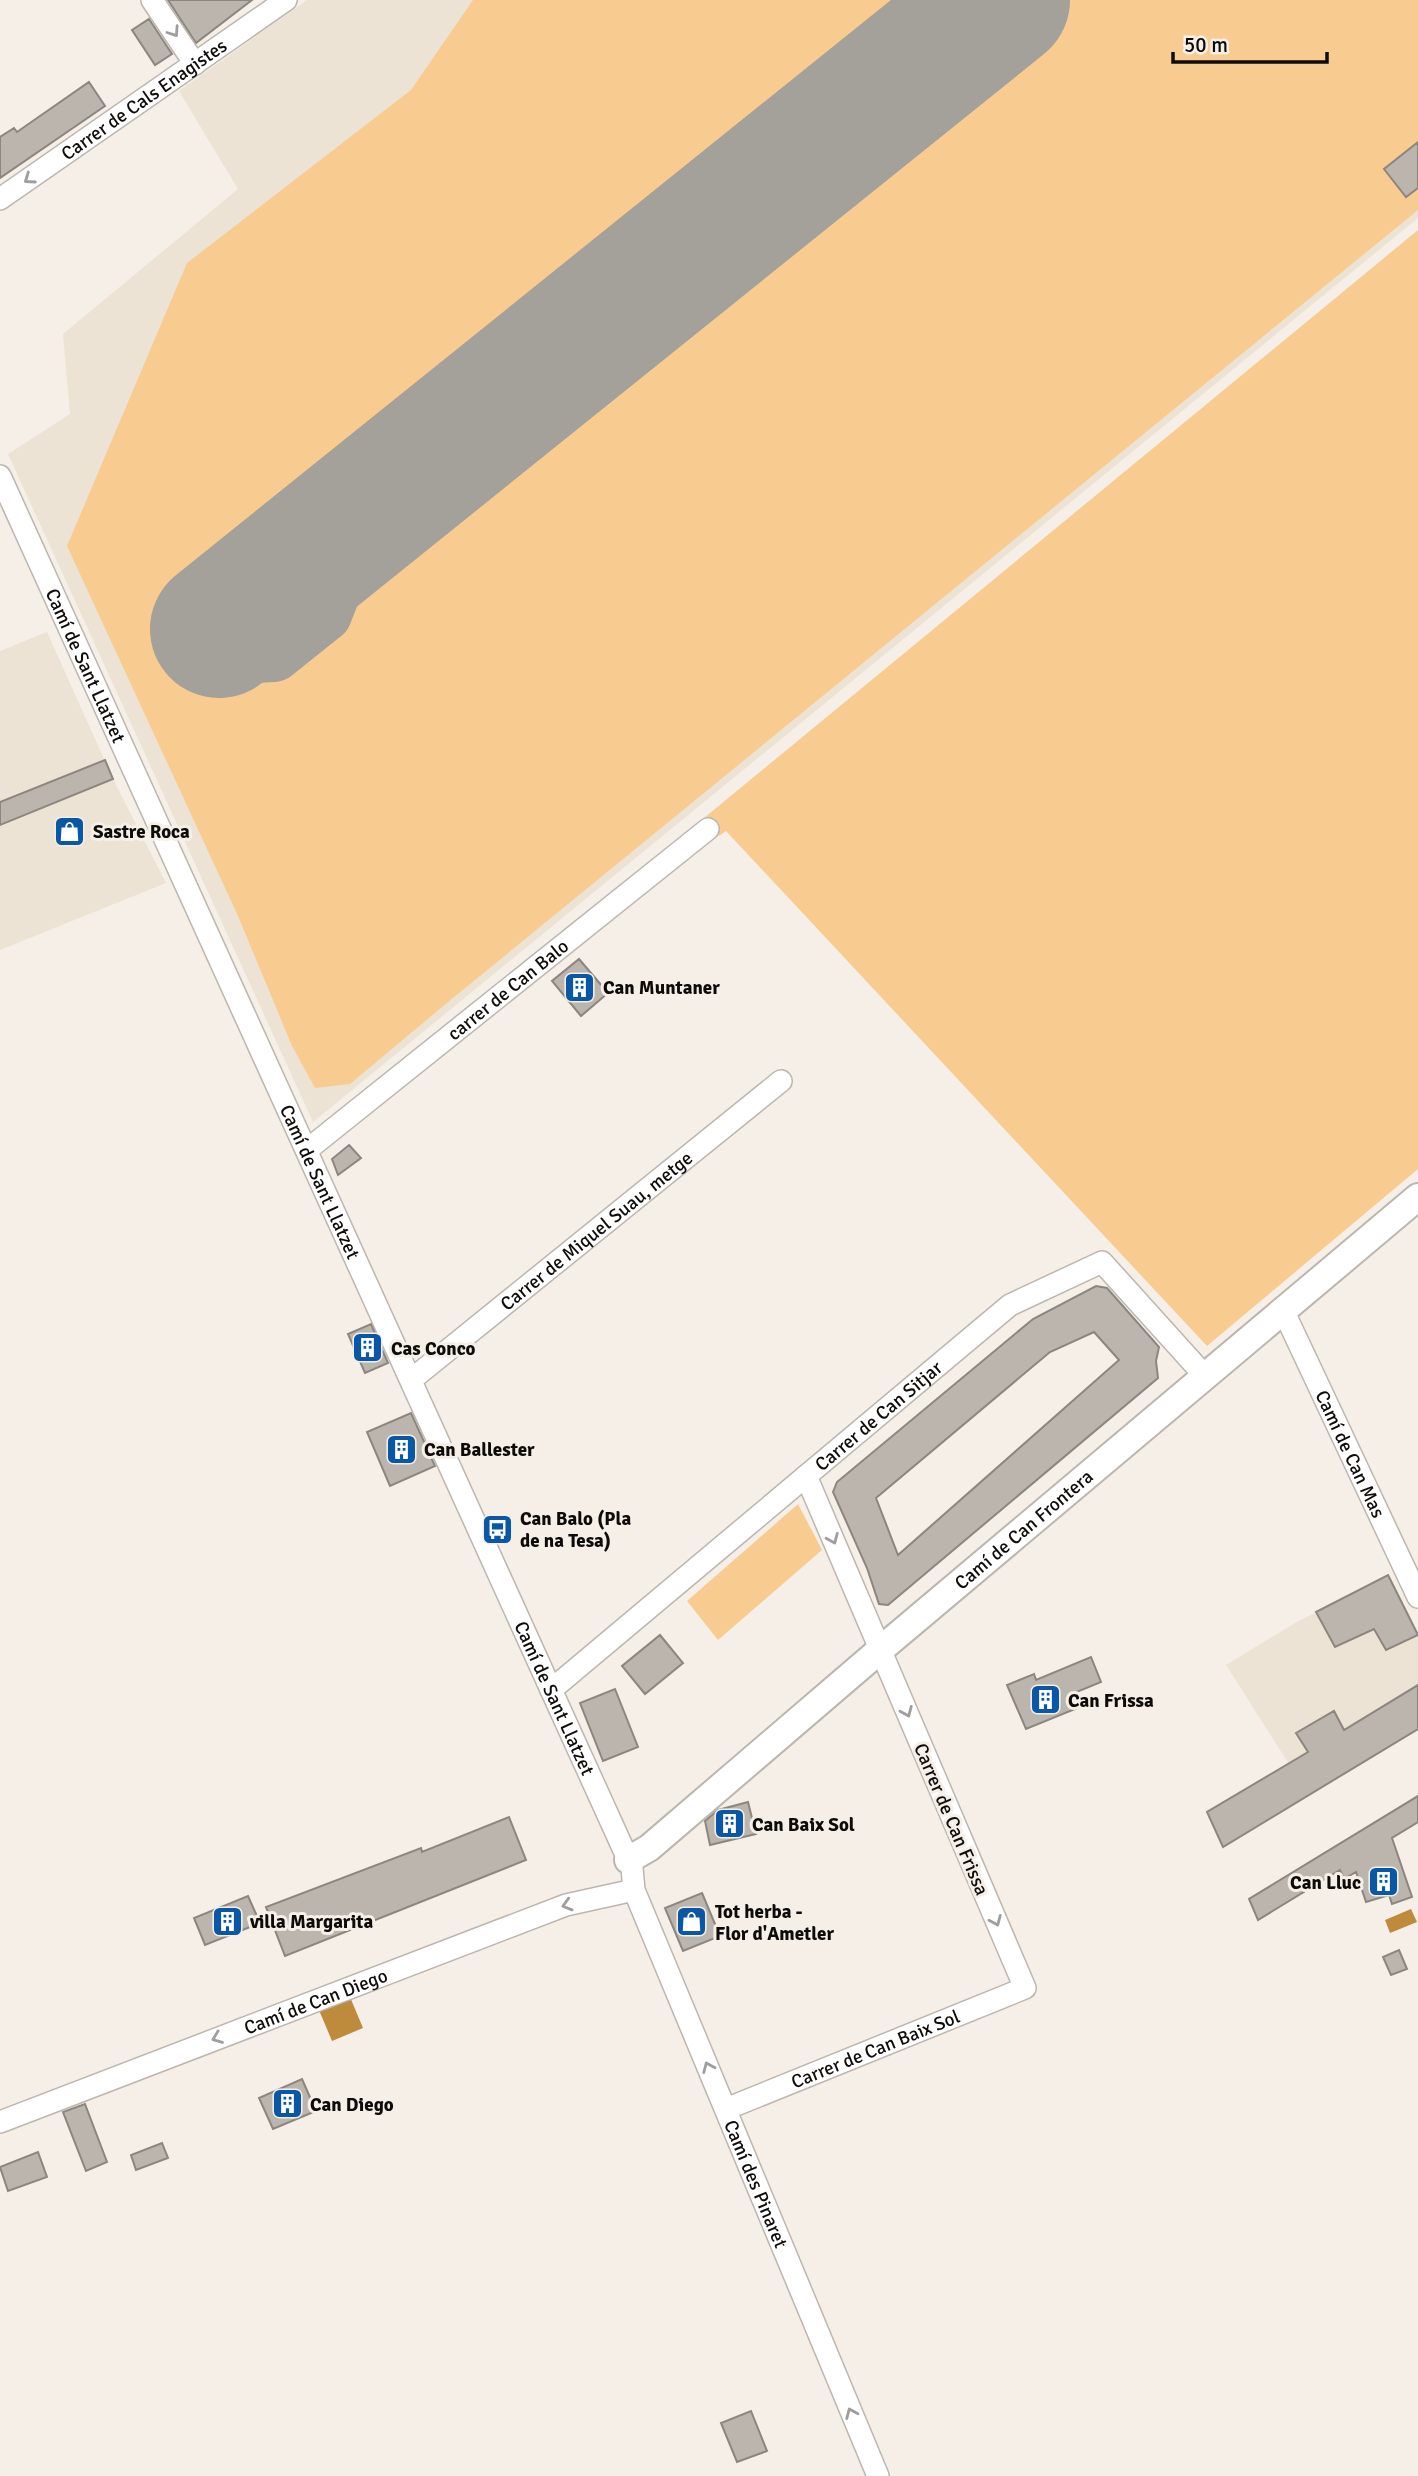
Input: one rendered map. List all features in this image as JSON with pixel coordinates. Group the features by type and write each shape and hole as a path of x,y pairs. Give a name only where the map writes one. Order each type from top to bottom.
{"street":[{"path":"152,0 195,64"},
{"name":"Carrer de Cals Enagistes","path":"0,199 286,0"},
{"name":"Camí de Sant Llatzet","path":"0,476 632,1868 634,1890"},
{"name":"carrer de Can Balo","path":"307,1150 708,829"},
{"name":"Carrer de Miquel Suau, metge","path":"411,1380 781,1081"},
{"name":"Camí de Can Frontera","path":"628,1860 649,1848 1418,1197"},
{"name":"Carrer de Can Sitjar","path":"551,1690 1010,1305 1102,1262 1205,1375"},
{"name":"Camí de Can Mas","path":"1283,1310 1418,1597"},
{"name":"Carrer de Can Frissa","path":"806,1476 1025,1988"},
{"name":"Camí des Pinaret","path":"634,1890 878,2476"},
{"name":"Camí de Can Diego","path":"0,2122 565,1905 634,1890"},
{"name":"Carrer de Can Baix Sol","path":"726,2109 1025,1988"}],"shaded area":[{"path":"307,0 1418,0 1418,218 313,1122 8,454 70,414 63,334 238,189 179,91"},
{"path":"473,0 944,0 193,608 257,687 338,621 361,557 1057,0 1418,0 1418,210 350,1084 315,1088 292,1046 238,916 67,546 187,263 411,90"},
{"path":"1418,230 1418,1169 1207,1346 726,831 719,836 704,818"},
{"name":"Sastre Roca","path":"47,632 113,779 166,883 0,950 0,651"},
{"path":"798,1504 822,1550 718,1640 687,1601"},
{"path":"1388,1575 1418,1635 1418,1708 1301,1783 1226,1665 1295,1623"},
{"path":"1411,1909 1417,1922 1390,1933 1385,1920"},
{"path":"350,1997 363,2028 332,2041 319,2010"}],"building":[{"path":"168,0 252,0 196,43"},
{"path":"149,19 172,54 155,65 132,30"},
{"path":"89,82 105,106 0,178 0,137 14,128 17,132"},
{"path":"1418,142 1418,188 1406,197 1384,169"},
{"path":"105,760 113,779 0,825 0,802"},
{"name":"Can Muntaner","path":"579,959 608,993 581,1016 552,981"},
{"path":"349,1145 361,1158 338,1175 332,1159"},
{"path":"1096,1286 1107,1288 1159,1347 1156,1361 1158,1378 888,1605 879,1604 867,1568 833,1492 837,1482 1033,1319","holes":["1094,1332 1119,1360 898,1555 876,1498 1050,1352"]},
{"name":"Cas Conco","path":"371,1324 388,1363 365,1373 348,1334"},
{"name":"Can Ballester","path":"411,1413 435,1466 390,1486 367,1432"},
{"path":"1388,1575 1418,1635 1386,1650 1374,1629 1335,1647 1316,1612"},
{"path":"660,1635 683,1663 645,1694 622,1666"},
{"name":"Can Frissa","path":"1091,1657 1101,1682 1074,1693 1080,1707 1026,1729 1007,1685 1034,1674 1036,1680"},
{"path":"1418,1685 1418,1729 1223,1847 1207,1812 1308,1752 1296,1733 1334,1711 1344,1730"},
{"path":"615,1689 638,1747 603,1761 580,1703"},
{"path":"1418,1796 1418,1822 1392,1838 1412,1897 1392,1904 1389,1895 1366,1902 1356,1872 1344,1879 1340,1870 1258,1920 1249,1899"},
{"name":"Can Baix Sol","path":"748,1802 756,1834 710,1845 705,1821 718,1810"},
{"path":"509,1817 526,1860 285,1956 266,1907 421,1848 422,1852"},
{"name":"Tot herba - Flor d'Ametler","path":"702,1893 720,1936 683,1951 665,1908"},
{"name":"villa Margarita","path":"248,1896 260,1923 205,1945 194,1918"},
{"path":"1399,1950 1407,1969 1391,1975 1383,1957"},
{"name":"Can Diego","path":"302,2079 316,2111 273,2129 259,2098"},
{"path":"85,2104 107,2162 86,2171 63,2112"},
{"path":"162,2143 168,2158 136,2170 131,2155"},
{"path":"38,2152 47,2177 8,2191 0,2167"},
{"path":"751,2411 767,2451 737,2462 721,2423"}],"taxiway":[{"path":"368,514 355,535 324,614 274,654 255,655 236,645 224,627 222,613 233,589 252,575 295,565 317,555 368,514"}],"runway":[{"path":"219,629 1001,0"}],"place":[{"name":"Sastre Roca","path":"70,831"},
{"name":"Can Muntaner","path":"580,987"},
{"name":"Cas Conco","path":"368,1348"},
{"name":"Can Ballester","path":"401,1449"},
{"name":"Can Balo (Pla de na Tesa)","path":"497,1529"},
{"name":"Can Frissa","path":"1045,1700"},
{"name":"Can Baix Sol","path":"729,1824"},
{"name":"Can Lluc","path":"1384,1882"},
{"name":"villa Margarita","path":"227,1921"},
{"name":"Tot herba - Flor d'Ametler","path":"692,1922"},
{"name":"Can Diego","path":"287,2104"}]}
